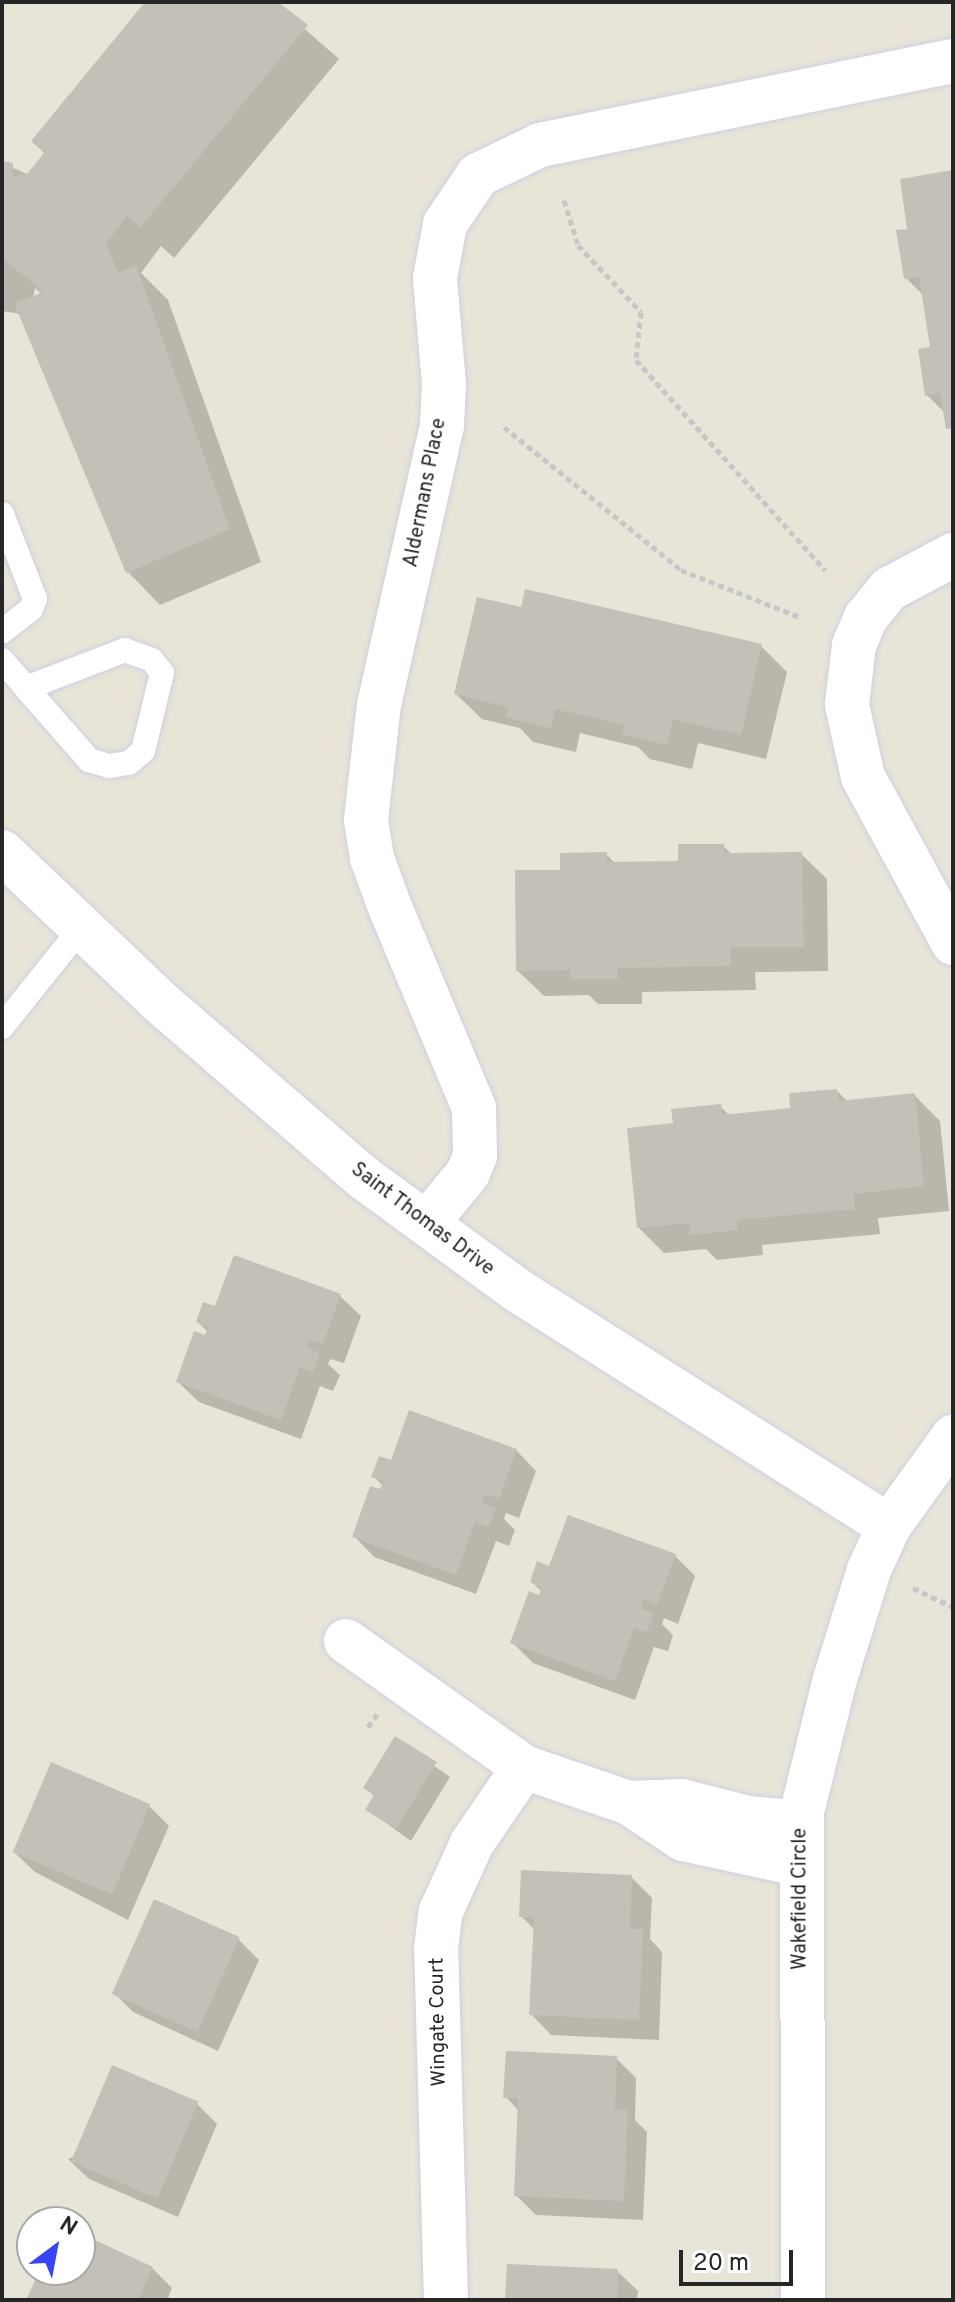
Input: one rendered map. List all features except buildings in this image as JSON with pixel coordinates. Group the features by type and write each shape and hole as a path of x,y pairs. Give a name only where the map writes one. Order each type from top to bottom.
{"street":[{"name":"Aldermans Place","path":"427,1223 468,1173 475,1156 474,1108 386,897 366,820 379,705 442,426 444,384 435,278 445,224 478,175 528,149 722,104 953,61"},
{"path":"953,555 889,589 866,617 854,645 847,705 863,777 953,943"},
{"name":"Saint Thomas Drive","path":"2,852 263,1095 427,1223 565,1322 889,1526"},
{"name":"Wakefield Circle","path":"803,2300 800,1844 847,1636 889,1526 953,1437"},
{"path":"346,1641 524,1767 629,1803 682,1801 748,1818 800,1844"},
{"name":"Wingate Court","path":"446,2300 436,1949 441,1911 472,1843 524,1767"}],"lane":[{"path":"2,514 35,599 31,609 2,632"},
{"path":"2,660 26,688 89,760 109,766 129,763 143,751 162,673 152,660 125,650 26,688"},
{"path":"2,1027 81,928"}],"path":[{"path":"564,200 578,245 641,312 636,360 825,570"},
{"path":"504,427 681,570 800,617"},
{"path":"913,1588 953,1607"}]}
